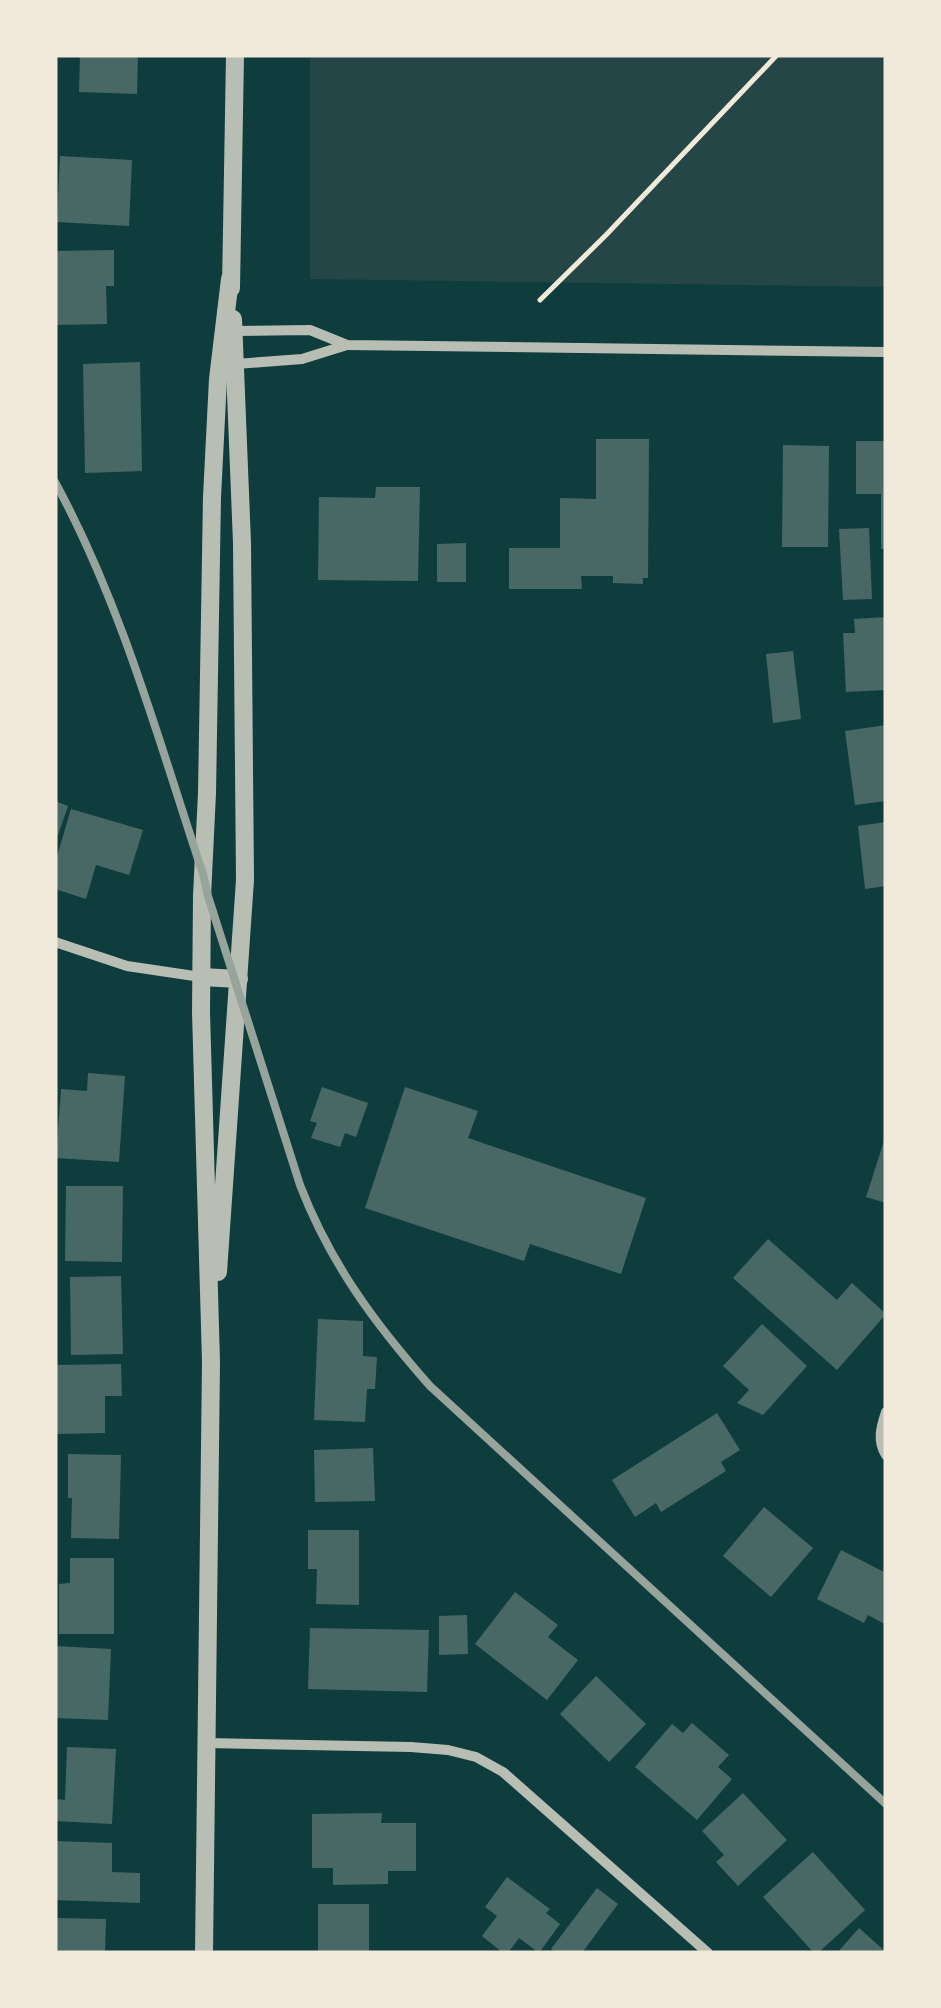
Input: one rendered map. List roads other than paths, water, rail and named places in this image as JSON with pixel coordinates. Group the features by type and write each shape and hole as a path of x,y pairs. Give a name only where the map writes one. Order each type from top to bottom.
{"street":[{"path":"211,1362 245,880 242,543 230,279 235,55"},
{"path":"204,1953 211,1362 202,886 208,775 212,497 221,348 230,279"},
{"path":"234,331 310,330 347,345"},
{"path":"221,348 234,331"},
{"path":"236,364 302,359 347,345 886,352"},
{"path":"221,348 236,364"},
{"path":"55,942 135,968 239,979"},
{"path":"884,1451 880,1428 886,1412"},
{"path":"206,1743 411,1746 476,1757 502,1772 708,1953"}],"railway":[{"path":"55,482 120,625 300,1185 340,1267 373,1316 430,1386 886,1804"}]}
